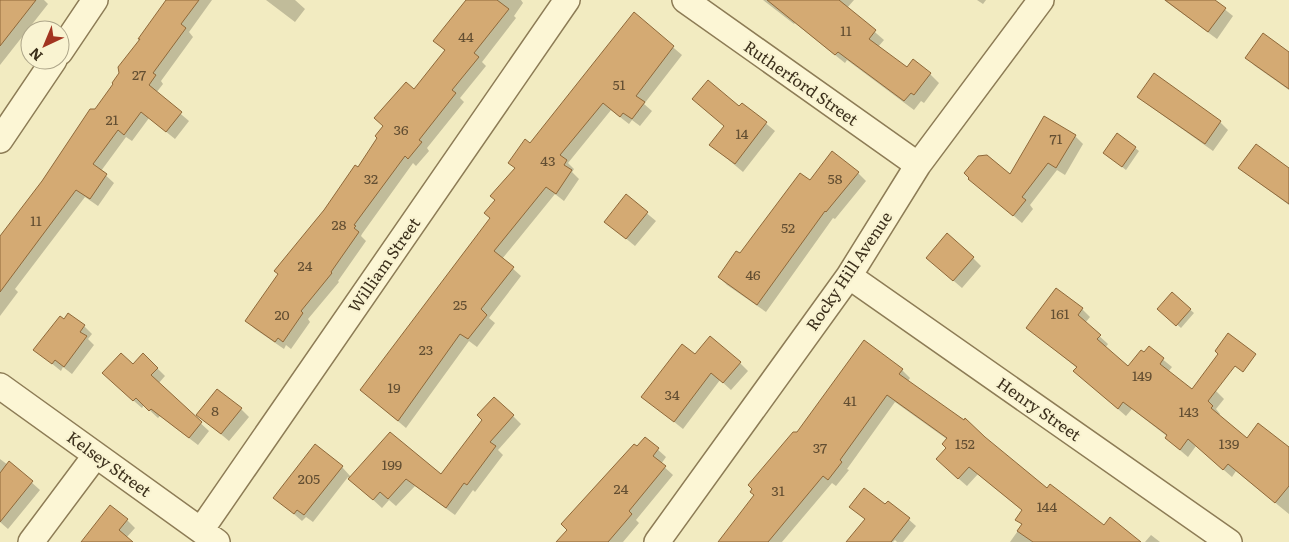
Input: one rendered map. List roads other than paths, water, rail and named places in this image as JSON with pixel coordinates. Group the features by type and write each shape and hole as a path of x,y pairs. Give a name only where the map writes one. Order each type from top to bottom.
{"street":[{"path":"70,37 95,0"},
{"name":"William Street","path":"209,536 567,0"},
{"name":"Rutherford Street","path":"684,0 918,165"},
{"name":"Rocky Hill Avenue","path":"657,542 849,276 918,165 1041,0"},
{"path":"0,140 47,70"},
{"name":"Henry Street","path":"849,276 1229,542"},
{"name":"Kelsey Street","path":"0,386 209,536"},
{"path":"31,542 96,455"}]}
